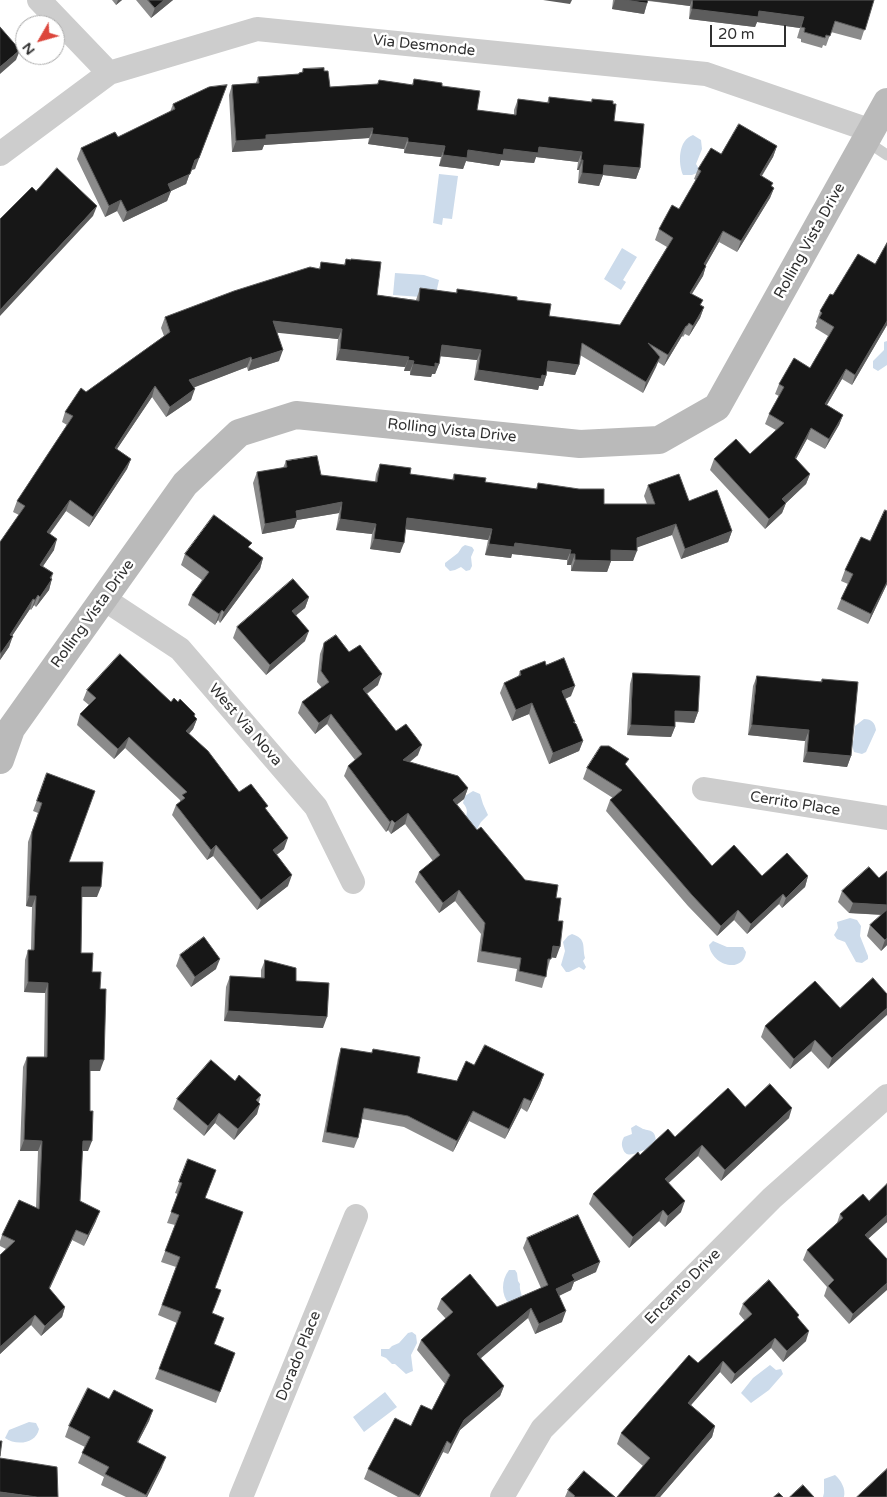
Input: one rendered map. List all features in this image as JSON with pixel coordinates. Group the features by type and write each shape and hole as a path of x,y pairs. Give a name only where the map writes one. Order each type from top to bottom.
{"street":[{"path":"39,0 109,72"},
{"name":"Via Desmonde","path":"0,154 109,72 257,29 706,74 875,142"},
{"name":"Rolling Vista Drive","path":"0,760 10,729 185,484 239,433 296,414 580,444 659,440 716,408 875,142 887,102"},
{"name":"West Via Nova","path":"104,599 180,649 316,807 353,882"},
{"name":"Cerrito Place","path":"704,789 887,818"},
{"name":"Encanto Drive","path":"502,1497 542,1429 772,1198 887,1096"},
{"name":"Dorado Place","path":"241,1497 356,1216"}],"water":[{"path":"693,135 701,140 702,149 696,164 699,169 697,173 692,175 683,175 680,164 680,152 684,142"},
{"path":"439,174 458,176 452,219 443,218 442,225 433,223"},
{"path":"622,248 637,257 623,280 626,282 621,290 604,279"},
{"path":"395,273 424,275 439,280 435,298 393,295"},
{"path":"887,341 887,365 878,371 873,368 873,361 884,350 884,342"},
{"path":"465,545 472,547 474,550 471,557 472,566 470,570 466,571 461,567 450,571 445,566 445,563"},
{"path":"864,719 873,722 876,730 866,752 862,754 854,752 852,745 855,726"},
{"path":"473,791 480,794 488,815 476,831 464,822 467,812 463,803 465,796"},
{"path":"850,918 857,920 861,926 860,936 868,956 868,959 862,963 856,962 845,942 837,939 834,935 838,928 837,922"},
{"path":"572,934 580,938 583,943 585,958 583,961 586,967 584,970 579,967 566,972 561,965 565,951 563,942"},
{"path":"713,941 727,947 743,947 746,952 744,959 734,965 721,962 711,952 709,945"},
{"path":"636,1125 652,1132 655,1135 656,1141 648,1149 631,1155 627,1154 623,1149 622,1141 624,1137 632,1134 631,1128"},
{"path":"509,1270 515,1270 517,1273 522,1298 509,1304 504,1296 503,1283"},
{"path":"412,1332 416,1335 417,1343 411,1355 413,1371 406,1374 395,1364 381,1356 381,1349 389,1349 399,1343 408,1333"},
{"path":"770,1365 776,1370 781,1369 783,1374 769,1390 751,1403 741,1393 753,1378"},
{"path":"385,1392 397,1407 364,1432 353,1417"},
{"path":"29,1422 36,1423 39,1429 30,1441 20,1443 9,1441 5,1438 9,1430"},
{"path":"835,1475 842,1485 844,1497 823,1497 824,1479"}],"building":[{"path":"148,0 164,0 155,8"},
{"path":"625,0 648,0 647,3"},
{"path":"693,0 874,0 865,30 835,21 830,36 826,35 825,38 804,32 805,28 801,27 804,17 759,11 758,17 692,9"},
{"path":"0,27 15,44 15,54 0,67"},
{"path":"324,68 324,71 328,71 330,87 378,84 379,80 413,85 414,79 442,83 442,86 480,91 477,110 516,115 518,99 549,103 549,97 592,102 592,99 613,101 613,104 616,104 614,121 644,124 640,168 604,165 603,175 582,173 582,152 539,147 538,153 504,149 503,155 468,150 467,158 443,155 445,146 408,142 408,138 372,134 373,128 266,135 266,139 236,141 232,85 259,83 258,77 299,74 303,72 303,69"},
{"path":"227,85 199,158 195,160 190,174 168,184 171,191 127,212 121,200 109,206 81,148 115,132 118,137 175,109 173,104 209,87"},
{"path":"739,124 777,146 760,175 773,183 771,186 774,188 741,241 723,231 690,293 703,300 700,305 704,307 693,326 689,323 686,326 668,355 648,343 660,357 646,382 582,343 579,365 548,361 546,376 542,375 541,379 478,370 481,350 442,345 439,364 435,363 435,367 413,364 414,361 408,360 409,357 340,349 342,329 273,321 283,350 252,360 251,357 189,380 195,389 170,407 155,386 115,448 131,459 93,517 70,500 47,532 57,539 40,565 53,573 50,578 52,579 40,597 38,595 35,600 33,599 10,635 13,636 0,653 0,542 25,506 17,501 73,416 65,412 81,388 86,392 170,332 165,317 234,291 310,267 320,269 321,262 345,265 346,259 351,259 381,262 377,295 419,301 420,288 457,293 457,289 517,297 517,300 551,304 549,316 620,325 673,238 659,229 672,205 679,209 701,171 698,169 711,148 721,154"},
{"path":"57,168 97,206 0,310 0,219 32,187 36,191"},
{"path":"887,243 887,321 855,375 846,369 825,404 843,415 829,439 811,428 795,458 810,474 782,499 786,503 769,519 714,459 736,439 750,454 784,423 769,414 784,387 779,384 794,358 810,368 834,327 819,318 822,313 820,311 830,294 833,295 858,254 875,264"},
{"path":"317,456 321,475 377,482 380,464 411,468 410,474 454,480 454,474 486,478 485,482 537,489 538,483 579,489 604,489 604,504 655,504 648,485 679,474 689,501 717,490 732,531 685,549 676,524 637,538 637,551 611,550 611,561 575,560 575,554 570,554 571,550 515,543 514,547 489,544 492,529 407,518 404,543 374,539 376,524 340,519 342,502 296,511 297,518 265,524 257,472 287,467 286,461"},
{"path":"885,510 887,511 887,582 871,614 841,599 853,574 845,570 861,537 870,541"},
{"path":"214,515 252,543 248,547 263,558 224,612 222,610 219,614 192,595 209,572 185,554"},
{"path":"293,579 309,597 292,611 309,631 270,665 237,627"},
{"path":"336,635 349,652 360,645 382,674 363,689 396,731 406,724 422,745 403,760 458,776 468,788 453,800 477,830 481,827 525,880 558,885 556,898 561,898 558,921 563,921 560,947 553,946 551,959 548,959 546,977 519,971 521,958 481,951 485,923 459,890 443,903 419,872 440,855 408,813 395,823 392,820 390,822 348,766 362,754 331,714 319,723 302,702 329,682 321,671 324,643"},
{"path":"120,654 171,702 174,698 178,702 180,699 195,714 194,716 197,719 186,731 208,751 239,792 251,784 268,806 265,808 288,838 273,850 292,875 261,900 216,845 211,850 176,805 185,798 182,795 187,792 129,737 118,749 80,714 96,698 87,690"},
{"path":"564,658 575,686 562,691 575,722 573,722 576,724 583,741 553,753 532,703 516,710 504,683 521,675 520,671 545,661 546,665"},
{"path":"633,673 700,676 698,712 675,711 675,727 631,725"},
{"path":"757,676 822,682 822,679 858,682 851,756 807,752 809,730 752,725"},
{"path":"601,746 609,746 629,759 625,764 712,866 734,845 762,876 787,853 808,876 786,898 783,894 751,924 738,910 721,926 610,800 622,790 587,768"},
{"path":"47,773 95,791 69,862 103,862 101,887 82,887 81,953 93,953 92,972 101,972 100,989 106,989 104,1060 90,1060 90,1111 93,1111 92,1141 83,1141 80,1201 100,1211 88,1235 76,1230 49,1288 65,1307 45,1326 35,1315 0,1347 0,1255 15,1241 2,1235 19,1200 39,1209 42,1141 24,1140 27,1057 47,1057 48,983 28,982 28,950 34,950 36,896 29,896 32,832 42,803 37,801"},
{"path":"869,867 879,878 887,871 887,905 853,903 842,891"},
{"path":"887,910 887,938 885,940 870,925"},
{"path":"204,937 220,959 195,977 180,955"},
{"path":"265,960 296,968 296,981 329,983 327,1017 228,1011 230,976 264,978"},
{"path":"873,978 887,994 887,1008 832,1058 815,1040 794,1059 765,1026 815,981 840,1008"},
{"path":"485,1045 544,1074 531,1101 524,1098 509,1129 473,1111 457,1141 408,1116 364,1108 358,1138 326,1132 341,1048 372,1053 373,1049 420,1057 417,1073 457,1081 466,1061 474,1065"},
{"path":"211,1060 235,1081 239,1075 261,1095 256,1100 260,1104 238,1129 219,1113 208,1126 177,1099"},
{"path":"770,1084 792,1108 725,1170 702,1145 665,1179 685,1201 668,1216 663,1210 633,1237 593,1194 638,1152 640,1155 668,1129 675,1137 728,1088 745,1107"},
{"path":"188,1159 216,1170 205,1198 243,1212 215,1288 221,1290 212,1313 224,1318 214,1344 235,1353 220,1392 159,1369 181,1312 162,1305 180,1257 165,1251 179,1215 171,1212 182,1183 179,1182"},
{"path":"887,1184 887,1215 865,1235 887,1259 887,1283 853,1314 828,1286 834,1280 807,1250 843,1218 840,1214 863,1194 869,1201"},
{"path":"578,1215 600,1262 572,1275 575,1280 556,1289 566,1311 539,1324 531,1308 477,1354 504,1386 464,1420 451,1444 447,1441 419,1496 368,1469 395,1418 411,1426 421,1405 432,1410 450,1375 421,1340 453,1312 441,1299 470,1274 497,1307 548,1285 527,1238"},
{"path":"769,1280 799,1315 797,1317 809,1331 787,1351 775,1338 735,1374 723,1361 688,1403 715,1426 655,1497 617,1497 650,1458 621,1433 689,1355 698,1363 752,1314 743,1304"},
{"path":"88,1388 109,1399 114,1390 153,1410 137,1442 166,1457 146,1495 105,1474 109,1467 82,1453 90,1437 69,1426"},
{"path":"0,1458 57,1467 58,1497 37,1497 0,1492"},
{"path":"887,1469 887,1497 857,1497"},
{"path":"584,1471 615,1497 574,1497 568,1490"},
{"path":"803,1485 814,1497 790,1497"},
{"path":"779,1493 783,1497 774,1497"}]}
